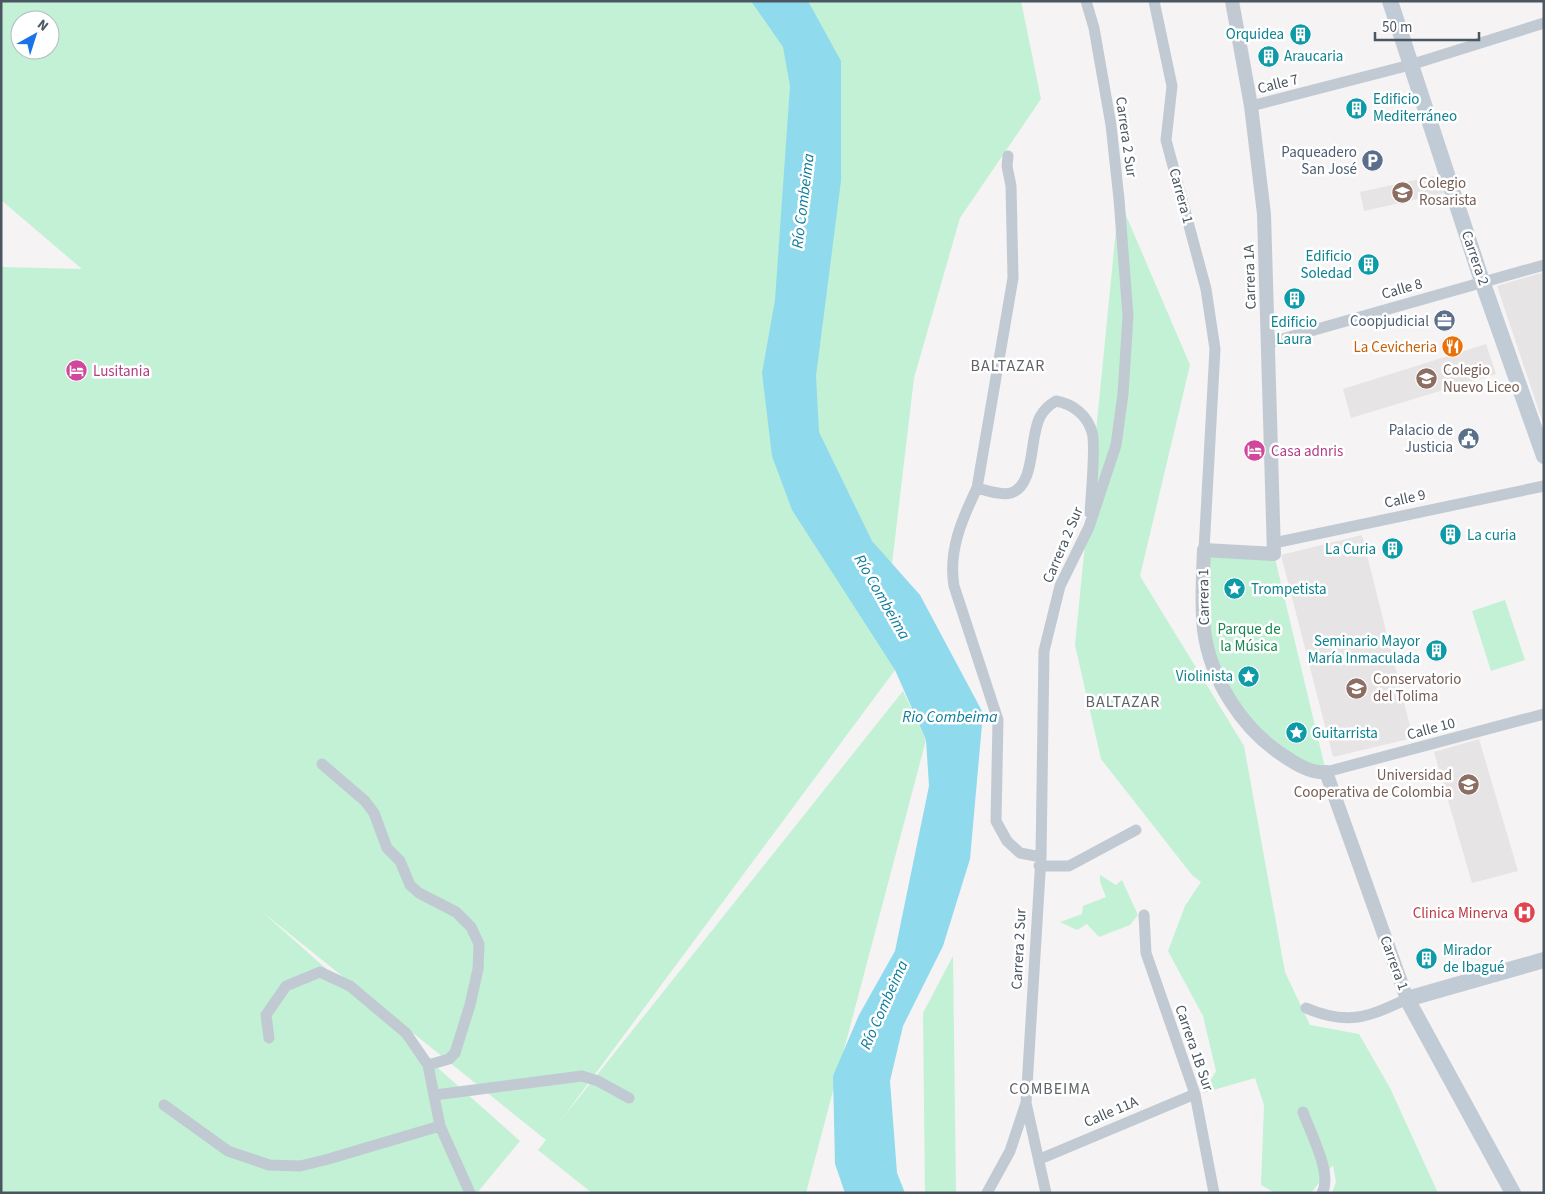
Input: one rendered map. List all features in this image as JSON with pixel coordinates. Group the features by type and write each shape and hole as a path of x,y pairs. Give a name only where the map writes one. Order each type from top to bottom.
{"main road":[{"name":"Carrera 2","path":"1390,1 1482,281 1544,456"},
{"path":"1407,1000 1544,960"},
{"name":"Carrera 1","path":"1407,1000 1513,1193"}],"street":[{"name":"Carrera 2 Sur","path":"1046,1193 1040,1159 1026,1103 1040,861 1044,651 1060,586 1089,527 1116,445 1123,394 1128,316 1111,125 1094,28 1086,1"},
{"name":"Carrera 1","path":"1154,1 1172,86 1166,140 1206,288 1213,332 1214,349 1204,550 1204,631 1212,662 1230,701 1256,734 1274,749 1301,766 1316,772 1326,772 1407,1000"},
{"name":"Carrera 1A","path":"1232,1 1251,106 1264,214 1274,549"},
{"name":"Calle 7","path":"1251,106 1410,65 1544,23"},
{"path":"1008,156 1007,166 1011,186 1013,278 977,488 961,520 952,571 954,586 998,720 996,821 1007,840 1020,853 1040,861 1070,866 1136,830"},
{"name":"Calle 8","path":"1268,343 1544,265"},
{"path":"977,488 1009,494 1019,489 1026,477 1038,419 1046,408 1056,401 1068,403 1084,416 1093,433 1089,527"},
{"name":"Calle 9","path":"1204,550 1274,549 1544,486"},
{"name":"Calle 10","path":"1326,772 1544,714"},
{"path":"322,764 374,812 387,848 400,861 410,885 419,893 456,912 471,927 480,944 478,969 470,1005 455,1053 449,1059 428,1065"},
{"name":"Carrera 1B Sur","path":"1144,915 1146,953 1195,1094 1214,1193"},
{"path":"269,1038 266,1015 286,986 320,972 350,986 399,1027 428,1065 440,1126 470,1193"},
{"path":"1306,1008 1326,1017 1347,1020 1368,1017 1407,1000"},
{"path":"435,1095 582,1076 598,1080 628,1098"},
{"name":"Calle 11A","path":"1040,1159 1195,1094"},
{"path":"987,1193 1010,1151 1026,1103"},
{"path":"164,1105 228,1150 269,1165 300,1166 440,1126"},
{"path":"1303,1112 1324,1167 1327,1185 1322,1193"}],"shaded area":[{"name":"Colegio Rosarista","path":"1439,175 1445,193 1364,211 1360,192"},
{"path":"1544,272 1544,426 1497,286"},
{"name":"Colegio Nuevo Liceo","path":"1486,344 1496,374 1351,418 1343,389"},
{"name":"Conservatorio del Tolima","path":"1362,535 1413,738 1333,757 1281,555"},
{"name":"Universidad Cooperativa de Colombia","path":"1479,739 1518,871 1472,883 1434,752"}],"green space":[{"path":"1,1 1021,1 1041,99 960,218 914,378 892,564 895,670 561,1120 903,691 926,740 806,1193 592,1193 538,1150 546,1140 260,910 520,1141 477,1193 1,1193 1,267 82,269 1,200"},
{"path":"1119,199 1190,365 1140,576 1244,746 1285,972 1310,1025 1359,1034 1390,1088 1438,1193 1332,1193 1336,1182 1333,1165 1311,1193 1275,1193 1261,1185 1264,1105 1255,1078 1203,1093 1216,1071 1203,1016 1168,951 1185,906 1201,882 1192,875 1101,759 1075,645"},
{"name":"Parque de la Música","path":"1204,550 1274,554 1326,772 1321,772 1256,734 1212,662"},
{"path":"1505,600 1525,660 1491,671 1472,611"},
{"path":"1100,875 1116,885 1122,880 1138,915 1130,925 1099,937 1087,924 1077,930 1060,922 1082,914 1083,906 1106,897 1100,882"},
{"path":"953,956 956,1193 925,1193 923,1013"}],"water":[{"name":"Rio Combeima","path":"751,1 808,1 841,61 841,181 816,376 819,432 872,541 920,595 983,713 970,859 943,946 903,1026 890,1081 897,1173 905,1193 845,1193 835,1164 833,1076 859,1015 895,951 929,786 926,740 895,670 792,510 772,456 762,373 775,300 790,86 783,47"}],"place":[{"name":"Orquidea","path":"1300,34"},
{"name":"Araucaria","path":"1268,56"},
{"name":"Edificio Mediterráneo","path":"1357,108"},
{"name":"Paqueadero San José","path":"1373,161"},
{"name":"Colegio Rosarista","path":"1403,192"},
{"name":"Edificio Soledad","path":"1368,265"},
{"name":"Edificio Laura","path":"1294,299"},
{"name":"Coopjudicial","path":"1445,321"},
{"name":"La Cevicheria","path":"1453,347"},
{"name":"Lusitania","path":"77,371"},
{"name":"Colegio Nuevo Liceo","path":"1427,379"},
{"name":"Palacio de Justicia","path":"1469,439"},
{"name":"Casa adnris","path":"1255,451"},
{"name":"La curia","path":"1451,535"},
{"name":"La Curia","path":"1392,549"},
{"name":"Trompetista","path":"1235,589"},
{"name":"Seminario Mayor María Inmaculada","path":"1436,650"},
{"name":"Violinista","path":"1249,676"},
{"name":"Conservatorio del Tolima","path":"1357,688"},
{"name":"Guitarrista","path":"1296,733"},
{"name":"Universidad Cooperativa de Colombia","path":"1468,784"},
{"name":"Clinica Minerva","path":"1524,913"},
{"name":"Mirador de Ibagué","path":"1427,959"}],"district":[{"name":"BALTAZAR","path":"1008,366"},
{"name":"BALTAZAR","path":"1123,702"},
{"name":"COMBEIMA","path":"1050,1089"}],"water label":[{"name":"Río Combeima","path":"803,201"},
{"name":"Río Combeima","path":"882,597"},
{"name":"Río Combeima","path":"884,1005"}]}
